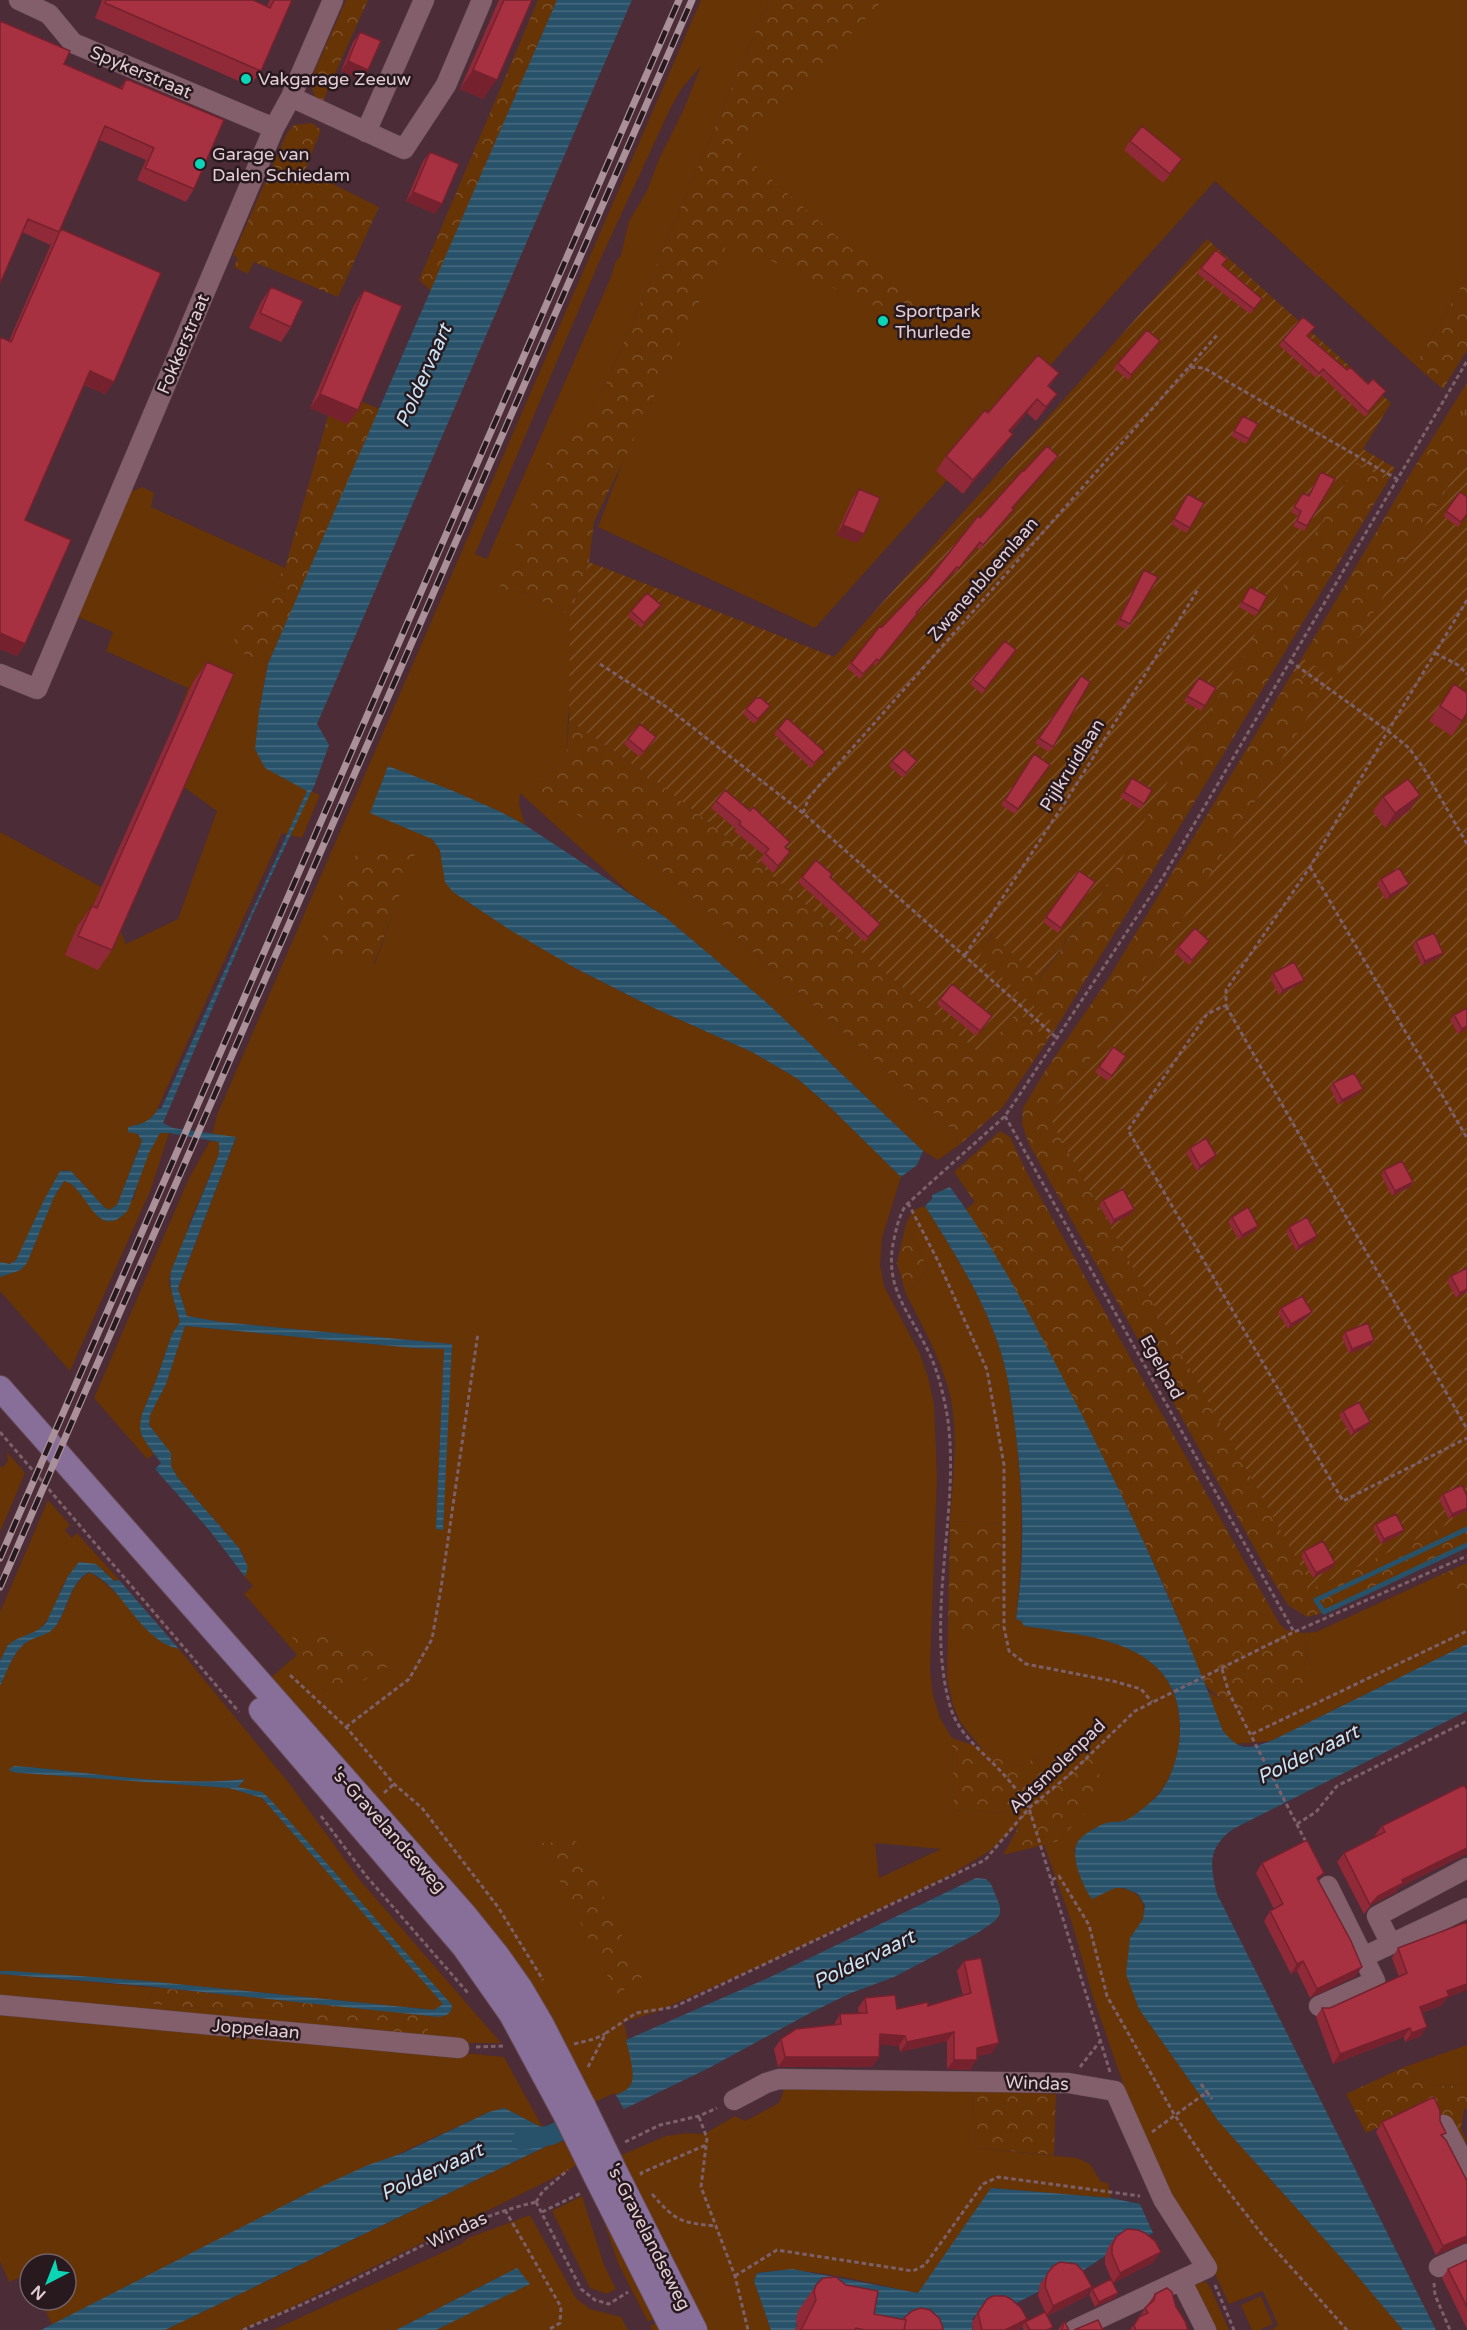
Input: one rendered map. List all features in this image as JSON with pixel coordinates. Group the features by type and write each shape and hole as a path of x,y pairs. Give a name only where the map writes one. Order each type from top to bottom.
{"main road":[{"name":"'s-Gravelandseweg","path":"0,1388 491,1947 521,1989 541,2024 598,2169 673,2330"},
{"name":"'s-Gravelandseweg","path":"0,1411 464,1947 512,2014 575,2112"},
{"name":"'s-Gravelandseweg","path":"598,2169 695,2330"}],"street":[{"name":"Spykerstraat","path":"19,0 52,7 74,43 274,128"},
{"name":"Fokkerstraat","path":"0,674 37,690 274,128 291,97 333,0"},
{"path":"366,132 424,0"},
{"path":"291,97 404,149 446,85 482,0"},
{"path":"1390,1944 1377,1916 1467,1868"},
{"path":"1319,2006 1375,1981 1328,1886"},
{"path":"1363,1957 1467,1908"},
{"name":"Joppelaan","path":"0,2005 459,2048"},
{"name":"Windas","path":"734,2100 766,2083 779,2079 1068,2083 1115,2091"},
{"path":"1074,2330 1207,2268 1162,2199 1115,2091"},
{"path":"1444,2125 1467,2168"},
{"path":"1439,2267 1467,2254"},
{"path":"1181,2280 1206,2330"}],"path":[{"name":"Zwanenbloemlaan","path":"803,813 809,797 1218,334"},
{"path":"1115,2091 1029,1808 1005,1775 962,1732 952,1710 941,1658 950,1440 942,1391 930,1354 892,1283 892,1248 900,1215 908,1203 1005,1116 1163,877 1467,361"},
{"path":"1189,367 1203,368 1397,479"},
{"name":"Pijlkruidlaan","path":"965,955 1069,796 1199,588"},
{"path":"1467,600 1310,867 1226,990 1226,1005 1467,1429"},
{"path":"1435,653 1458,665 1467,674"},
{"path":"1290,661 1389,731 1409,748 1424,769 1467,844"},
{"path":"600,664 665,706 803,813 1057,1038"},
{"path":"1310,867 1467,1138"},
{"path":"1226,1005 1207,1014 1128,1130 1136,1147 1342,1501 1467,1438"},
{"name":"Egelpad","path":"1005,1116 1294,1632"},
{"path":"908,1203 938,1261 987,1370 1004,1465 1004,1627 1009,1651 1026,1664 1113,1681 1141,1689 1152,1702"},
{"path":"346,1728 408,1679 432,1639 477,1333"},
{"path":"0,1432 188,1649 242,1715"},
{"name":"Abtsmolenpad","path":"571,2033 577,2044 606,2033 636,2013 674,2007 985,1860 1029,1808 1069,1775 1135,1712 1294,1632 1467,1556"},
{"path":"1252,1734 1467,1631"},
{"path":"1222,1670 1229,1693 1307,1844"},
{"path":"290,1675 346,1728 394,1784 422,1808 498,1906 544,1982"},
{"path":"1297,1824 1316,1812 1337,1786 1467,1721"},
{"path":"320,1814 367,1877 472,1998"},
{"path":"1052,1880 1059,1876 1089,1926 1107,1996 1174,2114 1214,2173 1264,2237 1347,2330"},
{"path":"588,2067 606,2033"},
{"path":"1068,2083 1101,2040"},
{"path":"459,2048 512,2046"},
{"path":"1201,2084 1212,2099"},
{"path":"1138,2144 1174,2114 1207,2092"},
{"path":"542,2212 660,2124 699,2116 734,2100"},
{"path":"699,2116 707,2138 701,2187 735,2276 748,2330"},
{"path":"646,2183 641,2173 706,2145"},
{"path":"598,2169 557,2179 536,2202 581,2289 594,2300 609,2304 628,2292"},
{"path":"735,2276 777,2250 913,2271 925,2265 983,2184 998,2177 1162,2199"},
{"path":"651,2193 670,2215 691,2224 717,2226"},
{"name":"Windas","path":"243,2330 340,2288 473,2221 505,2209 536,2202"},
{"path":"505,2209 561,2307 560,2323 548,2330"},
{"path":"1439,2267 1434,2281 1435,2295 1450,2330"},
{"path":"1207,2268 1234,2330"}],"green space":[{"path":"346,0 368,0 322,103 314,95 312,77"},
{"path":"538,0 557,0 431,291 419,280"},
{"path":"701,0 769,0 606,384 500,589 526,593 570,615 571,663 566,759 557,768 529,783 656,865 957,1134 958,1146 938,1160 923,1151 766,1002 665,917 630,893 520,793 519,804 525,825 440,786 388,767 414,830 432,839 440,849 443,862 469,903 575,968 656,1009 752,1052 798,1079 901,1177 882,1238 880,1265 884,1286 920,1354 934,1404 937,1477 930,1670 933,1695 940,1718 952,1738 954,1810 1007,1813 1020,1824 988,1852 950,1875 775,1959 656,2012 624,2022 635,2076 628,2090 584,2112 267,1681 297,1655 244,1594 253,1586 245,1577 245,1558 239,1548 178,1478 171,1466 170,1453 149,1425 150,1415 166,1384 185,1326 444,1349 436,1529 442,1530 452,1344 221,1322 187,1316 178,1289 236,1138 212,1135 217,1115","holes":["701,66 647,191 629,221 621,255 615,263 611,277 487,559 475,554 600,260 671,107 682,88","415,851 375,964 370,960","875,1843 941,1849 879,1878"]},
{"path":"769,0 883,0 740,152 921,310 914,323 728,242 594,522 589,562 570,615 526,593 499,589 558,434 584,425 606,384"},
{"name":"Sportpark Thurlede","path":"798,0 1467,0 1467,277 1415,365 1215,181 815,628 598,527"},
{"path":"312,123 321,130 305,170 379,207 338,297 254,262 248,274 234,267 238,258 233,255 287,133 294,125"},
{"path":"1207,239 1391,403 1363,449 1395,468 1388,481 1357,463 1101,894 1039,978 991,934 979,957 1057,1026 1048,1040 1017,1012 982,1055 716,828 644,772 569,720 570,615 589,562 834,657"},
{"path":"1467,277 1467,350 1443,389 1415,365"},
{"path":"1467,383 1467,455 1334,680 1302,658 1415,466"},
{"path":"1467,383 1467,439 1446,417"},
{"path":"335,391 380,409 268,664 229,647 285,568"},
{"path":"1467,455 1467,1515 1313,1588 1053,1125 1052,1116 1057,1104 1128,1007 1323,692 1293,672 1302,658 1334,679"},
{"path":"1357,462 1388,481 1057,1026 978,957 992,934 1040,978 1101,894"},
{"path":"142,487 154,493 151,507 285,568 230,647 268,664 259,712 304,788 320,795 302,838 282,833 153,1118 145,1123 128,1127 142,1140 117,1205 109,1210 104,1207 71,1171 63,1170 16,1260 5,1264 0,1262 0,832 103,888 126,944 178,919 217,811 159,769 188,688 106,651 113,632 76,616 130,492"},
{"path":"1293,672 1324,691 1128,1007 1057,1104 1053,1125 1313,1587 1467,1515 1467,1546 1319,1614 1307,1617 1288,1605 1273,1581 1029,1144 1022,1124 1023,1108 1045,1071 1107,981"},
{"path":"569,720 644,772 716,828 981,1054 1017,1012 1048,1040 1002,1108 958,1146 957,1134 656,865 528,783 557,768 566,759"},
{"path":"359,847 416,851 374,964 370,960 316,953"},
{"path":"1000,1131 1010,1137 1027,1173 1279,1623 1286,1630 1304,1633 1308,1672 1304,1690 1293,1706 1283,1713 1259,1715 1247,1712 1223,1700 1202,1680 1165,1587 1100,1451 1013,1288 966,1209 975,1202 954,1172"},
{"path":"160,1133 169,1133 151,1189 70,1371 0,1291 0,1277 27,1263 54,1197 64,1181 74,1187 103,1219 134,1199 147,1155"},
{"path":"210,1141 220,1142 219,1154 189,1224 169,1282 180,1322 172,1334 142,1414 141,1434 154,1454 147,1459 94,1398 189,1178"},
{"path":"925,1206 979,1298 1001,1352 1006,1374 1017,1444 1021,1494 1020,1569 1016,1619 1024,1626 1077,1634 1128,1648 1149,1661 1165,1678 1176,1700 1180,1730 1179,1747 1171,1773 1163,1788 1148,1805 1129,1819 1108,1823 1093,1830 1084,1837 1074,1851 1115,1888 1133,1892 1141,1900 1144,1911 1142,1921 1130,1938 1139,2009 1219,2122 1403,2330 1271,2330 1278,2325 1263,2291 1229,2304 1207,2257 1170,2199 1132,2109 1092,1994 1072,1923 1044,1845 1056,1842 1043,1755 1019,1766 981,1748 961,1723 953,1706 947,1677 948,1629 1000,1629 1001,1524 950,1521 955,1449 950,1395 937,1356 906,1294 928,1269 906,1224 913,1210"},
{"path":"906,1224 928,1269 906,1294 897,1263"},
{"path":"7,1452 25,1473 0,1532 0,1467 8,1461"},
{"path":"48,1500 70,1525 65,1530 72,1538 77,1533 119,1580 114,1581 102,1569 79,1562 63,1585 54,1610 48,1619 39,1629 10,1646 0,1661 0,1612"},
{"path":"950,1521 1001,1524 1000,1630 948,1629"},
{"path":"1467,1563 1467,1595 1449,1589 1436,1577"},
{"path":"90,1572 105,1583 172,1647 179,1649 289,1783 359,1879 501,2043 415,2040 432,2021 428,2015 439,2017 452,2005 269,1799 238,1787 243,1779 158,1780 14,1766 12,1772 229,1788 262,1798 443,2004 435,2010 147,1981 0,1971 0,1686 18,1651 27,1642 55,1627 73,1590"},
{"path":"1436,1577 1450,1589 1467,1595 1467,1644 1271,1741 1234,1744 1223,1731 1207,1691 1243,1711 1308,1659 1304,1633 1316,1632"},
{"path":"284,1624 400,1660 330,1699"},
{"path":"952,1738 981,1748 1019,1766 1043,1755 1097,1760 1103,1796 1056,1842 1003,1855 1020,1824 1007,1813 954,1810"},
{"path":"577,1841 642,1978 617,1994 540,1843"},
{"path":"0,1974 160,1988 152,1991 149,1999 153,2004 288,2014 329,2023 364,2026 396,2038 0,2001"},
{"path":"160,1988 428,2015 432,2021 425,2036 396,2038 364,2026 329,2023 288,2014 153,2004 149,1999 152,1991"},
{"path":"0,2012 266,2033 504,2057 543,2128 504,2108 489,2112 271,2213 78,2312 78,2252 18,2252 18,2278 9,2282 0,2261"},
{"path":"1467,2045 1467,2082 1447,2086 1433,2085 1404,2067"},
{"path":"1404,2067 1433,2085 1447,2086 1467,2082 1467,2108 1464,2110 1461,2128 1467,2142 1449,2151 1410,2112 1366,2133 1346,2094"},
{"path":"786,2086 973,2091 975,2148 1077,2158 1090,2164 1101,2182 1108,2183 1111,2198 992,2188 918,2293 815,2273 775,2271 757,2273 754,2281 771,2330 697,2330 610,2160 666,2136 687,2133 704,2134 735,2116 745,2121 779,2103"},
{"path":"973,2091 1056,2094 1054,2155 975,2148"},
{"path":"591,2125 602,2147 566,2172 286,2310 241,2330 165,2330"},
{"path":"593,2190 664,2330 652,2330 650,2326 656,2323 653,2319 648,2322 618,2263"},
{"path":"582,2196 604,2265 616,2289 607,2294 590,2288 552,2211"},
{"path":"530,2215 576,2298 590,2309 621,2317 628,2330 436,2330 529,2284 517,2268 396,2330 273,2330 461,2244 468,2238"},
{"path":"1199,2281 1206,2282 1210,2287 1229,2330 1215,2330 1195,2286"},
{"path":"1261,2296 1273,2324 1259,2330 1252,2330 1241,2305"},
{"path":"46,2312 77,2312 52,2325"}],"water":[{"path":"557,0 632,0 317,724 329,745 315,784 252,916 163,1123 173,1128 236,1137 178,1288 187,1316 221,1322 452,1344 443,1530 436,1529 444,1349 185,1326 166,1384 150,1415 149,1425 171,1453 171,1466 178,1478 239,1548 248,1567 245,1577 210,1531 155,1469 161,1463 141,1434 140,1425 172,1334 180,1322 171,1291 171,1271 219,1154 219,1142 160,1133 149,1153 128,1210 117,1219 108,1221 100,1218 79,1192 64,1181 54,1197 27,1263 21,1270 0,1277 0,1262 10,1264 16,1260 60,1171 71,1171 109,1210 117,1205 142,1141 138,1134 128,1132 128,1127 146,1121 158,1109 161,1109 307,791 265,768 255,749 268,664"},
{"path":"388,766 451,790 525,825 665,917 766,1002 923,1151 917,1165 901,1177 798,1079 752,1052 656,1009 575,968 510,930 453,892 445,882 440,850 432,839 370,813"},
{"path":"950,1187 1004,1269 1082,1415 1157,1571 1223,1731 1229,1738 1245,1747 1271,1741 1467,1644 1467,1711 1233,1829 1219,1843 1212,1866 1217,1894 1436,2330 1403,2330 1219,2122 1139,2009 1126,1974 1130,1938 1143,1919 1145,1905 1138,1894 1124,1888 1115,1888 1092,1899 1081,1878 1075,1853 1079,1840 1103,1824 1123,1821 1135,1815 1157,1796 1169,1779 1180,1737 1176,1700 1165,1677 1148,1660 1127,1648 1076,1634 1024,1626 1016,1619 1021,1569 1022,1519 1020,1469 1011,1396 1001,1352 979,1298 925,1206 932,1199 932,1195"},
{"path":"79,1562 96,1564 114,1581 119,1580 179,1649 152,1635 112,1589 89,1572 77,1583 55,1627 27,1642 18,1651 0,1686 0,1661 8,1645 38,1630 46,1623 68,1576"},
{"path":"14,1766 159,1780 245,1779 238,1787 262,1792 269,1798 452,2005 451,2011 439,2017 146,1986 0,1974 0,1971 12,1971 147,1981 434,2010 443,2004 262,1798 229,1788 12,1772 9,1769"},
{"path":"976,1878 986,1879 991,1884 1000,1906 1000,1914 995,1921 976,1934 894,1977 851,1993 812,2012 709,2068 560,2140 581,2114 628,2089 632,2083 633,2074 626,2040 768,1978"},
{"path":"504,2108 543,2128 551,2144 165,2330 41,2330 320,2187 368,2165 403,2153 489,2112"},
{"path":"991,2188 1111,2198 1140,2204 1153,2233 1135,2241 1111,2244 1105,2256 1073,2277 1045,2277 1038,2292 1005,2309 983,2307 973,2318 972,2330 936,2330 904,2320 801,2307 795,2330 771,2330 754,2281 757,2273 792,2269 918,2293"},
{"path":"517,2268 530,2284 436,2330 396,2330"}],"pier":[{"path":"615,2093 625,2112 558,2142 549,2125 550,2122"}],"building":[{"path":"106,0 253,0 270,8 274,0 292,0 261,71 105,3"},
{"path":"504,0 532,0 497,80 473,70"},
{"path":"0,21 70,51 64,64 122,89 126,79 224,120 194,189 145,168 154,148 105,126 59,232 28,219 0,284"},
{"path":"360,32 381,41 368,70 348,61"},
{"path":"1142,126 1182,159 1170,174 1130,141"},
{"path":"430,152 459,164 442,204 413,192"},
{"path":"61,229 161,273 114,382 90,371 25,520 71,540 25,644 0,633 0,337 11,342"},
{"path":"1216,250 1227,259 1222,265 1262,299 1254,309 1201,268"},
{"path":"271,287 303,301 291,327 260,313"},
{"path":"364,290 402,306 358,410 320,394"},
{"path":"1303,317 1315,327 1307,336 1347,370 1350,367 1368,384 1373,379 1386,391 1368,412 1323,369 1319,373 1283,340"},
{"path":"1147,330 1160,341 1131,375 1118,363"},
{"path":"1038,355 1059,373 1048,386 1057,394 1046,407 1037,399 1009,431 1013,434 973,480 946,456 985,410 988,413"},
{"path":"1243,416 1258,424 1249,439 1234,431"},
{"path":"1047,446 1058,456 983,545 980,542 959,568 957,567 916,613 879,661 877,659 863,674 851,663 880,626 882,627 930,577 978,516 980,518"},
{"path":"1321,472 1335,479 1307,526 1297,521 1301,511 1294,507 1303,493 1309,496"},
{"path":"859,489 880,498 864,534 843,525"},
{"path":"1460,492 1467,497 1467,514 1461,522 1446,511"},
{"path":"1188,494 1204,503 1190,528 1174,519"},
{"path":"1144,570 1158,577 1130,624 1120,619"},
{"path":"1250,587 1267,596 1259,611 1242,602"},
{"path":"647,593 661,605 644,623 631,611"},
{"path":"1005,641 1016,650 985,689 973,679"},
{"path":"207,662 234,674 112,950 78,936 92,906 97,908"},
{"path":"1081,676 1090,682 1053,747 1039,738"},
{"path":"1199,678 1216,688 1205,706 1187,696"},
{"path":"1454,684 1467,693 1467,713 1462,721 1440,706"},
{"path":"756,698 761,698 770,706 758,719 746,709"},
{"path":"787,718 825,752 814,763 778,729"},
{"path":"640,724 656,737 644,752 628,739"},
{"path":"904,749 917,761 906,773 892,761"},
{"path":"1034,754 1050,765 1018,809 1005,800"},
{"path":"1132,778 1152,790 1144,804 1124,792"},
{"path":"1408,779 1420,795 1395,813 1383,797"},
{"path":"725,790 750,811 753,807 790,842 785,847 790,852 778,866 765,853 769,849 716,801"},
{"path":"816,860 832,874 830,877 880,924 868,937 802,877"},
{"path":"1399,868 1409,884 1390,895 1381,879"},
{"path":"1079,871 1095,882 1061,928 1046,917"},
{"path":"1195,928 1209,941 1192,960 1178,947"},
{"path":"1434,933 1443,953 1425,961 1416,941"},
{"path":"1294,962 1304,980 1283,990 1273,973"},
{"path":"952,984 992,1016 980,1031 940,999"},
{"path":"1467,1008 1467,1026 1462,1029 1454,1015"},
{"path":"1113,1047 1126,1056 1112,1076 1099,1067"},
{"path":"1354,1073 1363,1089 1342,1100 1333,1083"},
{"path":"1206,1138 1216,1155 1200,1166 1190,1148"},
{"path":"1402,1161 1413,1182 1395,1191 1384,1170"},
{"path":"1123,1189 1134,1209 1114,1220 1103,1200"},
{"path":"1248,1207 1258,1226 1242,1235 1232,1217"},
{"path":"1307,1217 1317,1236 1299,1246 1289,1227"},
{"path":"1467,1268 1467,1289 1460,1293 1451,1276"},
{"path":"1302,1296 1312,1312 1291,1324 1281,1308"},
{"path":"1368,1323 1374,1340 1352,1349 1345,1332"},
{"path":"1359,1402 1370,1422 1354,1431 1343,1411"},
{"path":"1462,1485 1467,1496 1467,1508 1452,1514 1443,1494"},
{"path":"1396,1514 1404,1530 1384,1539 1376,1524"},
{"path":"1323,1541 1335,1563 1316,1573 1304,1551"},
{"path":"1464,1785 1467,1790 1467,1848 1402,1880 1403,1883 1378,1896 1370,1905 1344,1853 1385,1832 1382,1826"},
{"path":"1307,1840 1324,1873 1317,1878 1351,1941 1362,1967 1317,1989 1303,1961 1297,1964 1270,1911 1283,1904 1262,1863"},
{"path":"1467,1922 1467,1984 1447,1991 1449,1996 1420,2007 1427,2027 1412,2033 1410,2028 1340,2054 1322,2008 1330,2008 1407,1973 1398,1948"},
{"path":"981,1958 999,2043 977,2048 977,2060 954,2060 954,2032 907,2042 905,2036 880,2034 879,2057 785,2057 781,2039 796,2029 841,2024 840,2014 867,2013 865,1998 895,1995 897,2009 928,2002 928,2006 971,1993 964,1961"},
{"path":"1434,2097 1440,2111 1440,2121 1446,2133 1441,2135 1446,2140 1467,2181 1467,2236 1443,2246 1382,2122"},
{"path":"1127,2229 1145,2233 1155,2241 1161,2252 1120,2273 1112,2254 1112,2246 1116,2237"},
{"path":"1467,2260 1467,2307 1448,2269"},
{"path":"1060,2262 1076,2264 1092,2287 1053,2306 1045,2286 1047,2274 1053,2266"},
{"path":"836,2277 846,2285 878,2291 874,2314 906,2320 904,2330 856,2328 855,2330 801,2330 816,2300 814,2292 816,2285 823,2278"},
{"path":"1111,2279 1118,2293 1099,2302 1092,2289"},
{"path":"1167,2288 1172,2292 1176,2307 1188,2330 1136,2330 1134,2325 1139,2317 1148,2313 1145,2308 1154,2300 1155,2294"},
{"path":"993,2296 1005,2296 1011,2299 1021,2308 1027,2319 1005,2330 982,2330 978,2313 987,2299"},
{"path":"921,2308 930,2310 939,2318 943,2330 904,2330 906,2320 904,2318 912,2311"},
{"path":"1045,2312 1053,2327 1047,2330 1030,2330 1025,2322"},
{"path":"1098,2320 1103,2330 1074,2330"},
{"path":"1064,2321 1069,2330 1062,2330"}],"waterway":[{"path":"1467,1529 1316,1600 1324,1612 1467,1545"},
{"name":"Poldervaart","path":"522,2140 551,2135 579,2121"}],"railway":[{"path":"0,1558 679,0"},
{"path":"0,1587 692,0"}],"place":[{"name":"Vakgarage Zeeuw","path":"246,79"},
{"name":"Garage van Dalen Schiedam","path":"200,164"},
{"name":"Sportpark Thurlede","path":"883,321"}]}
